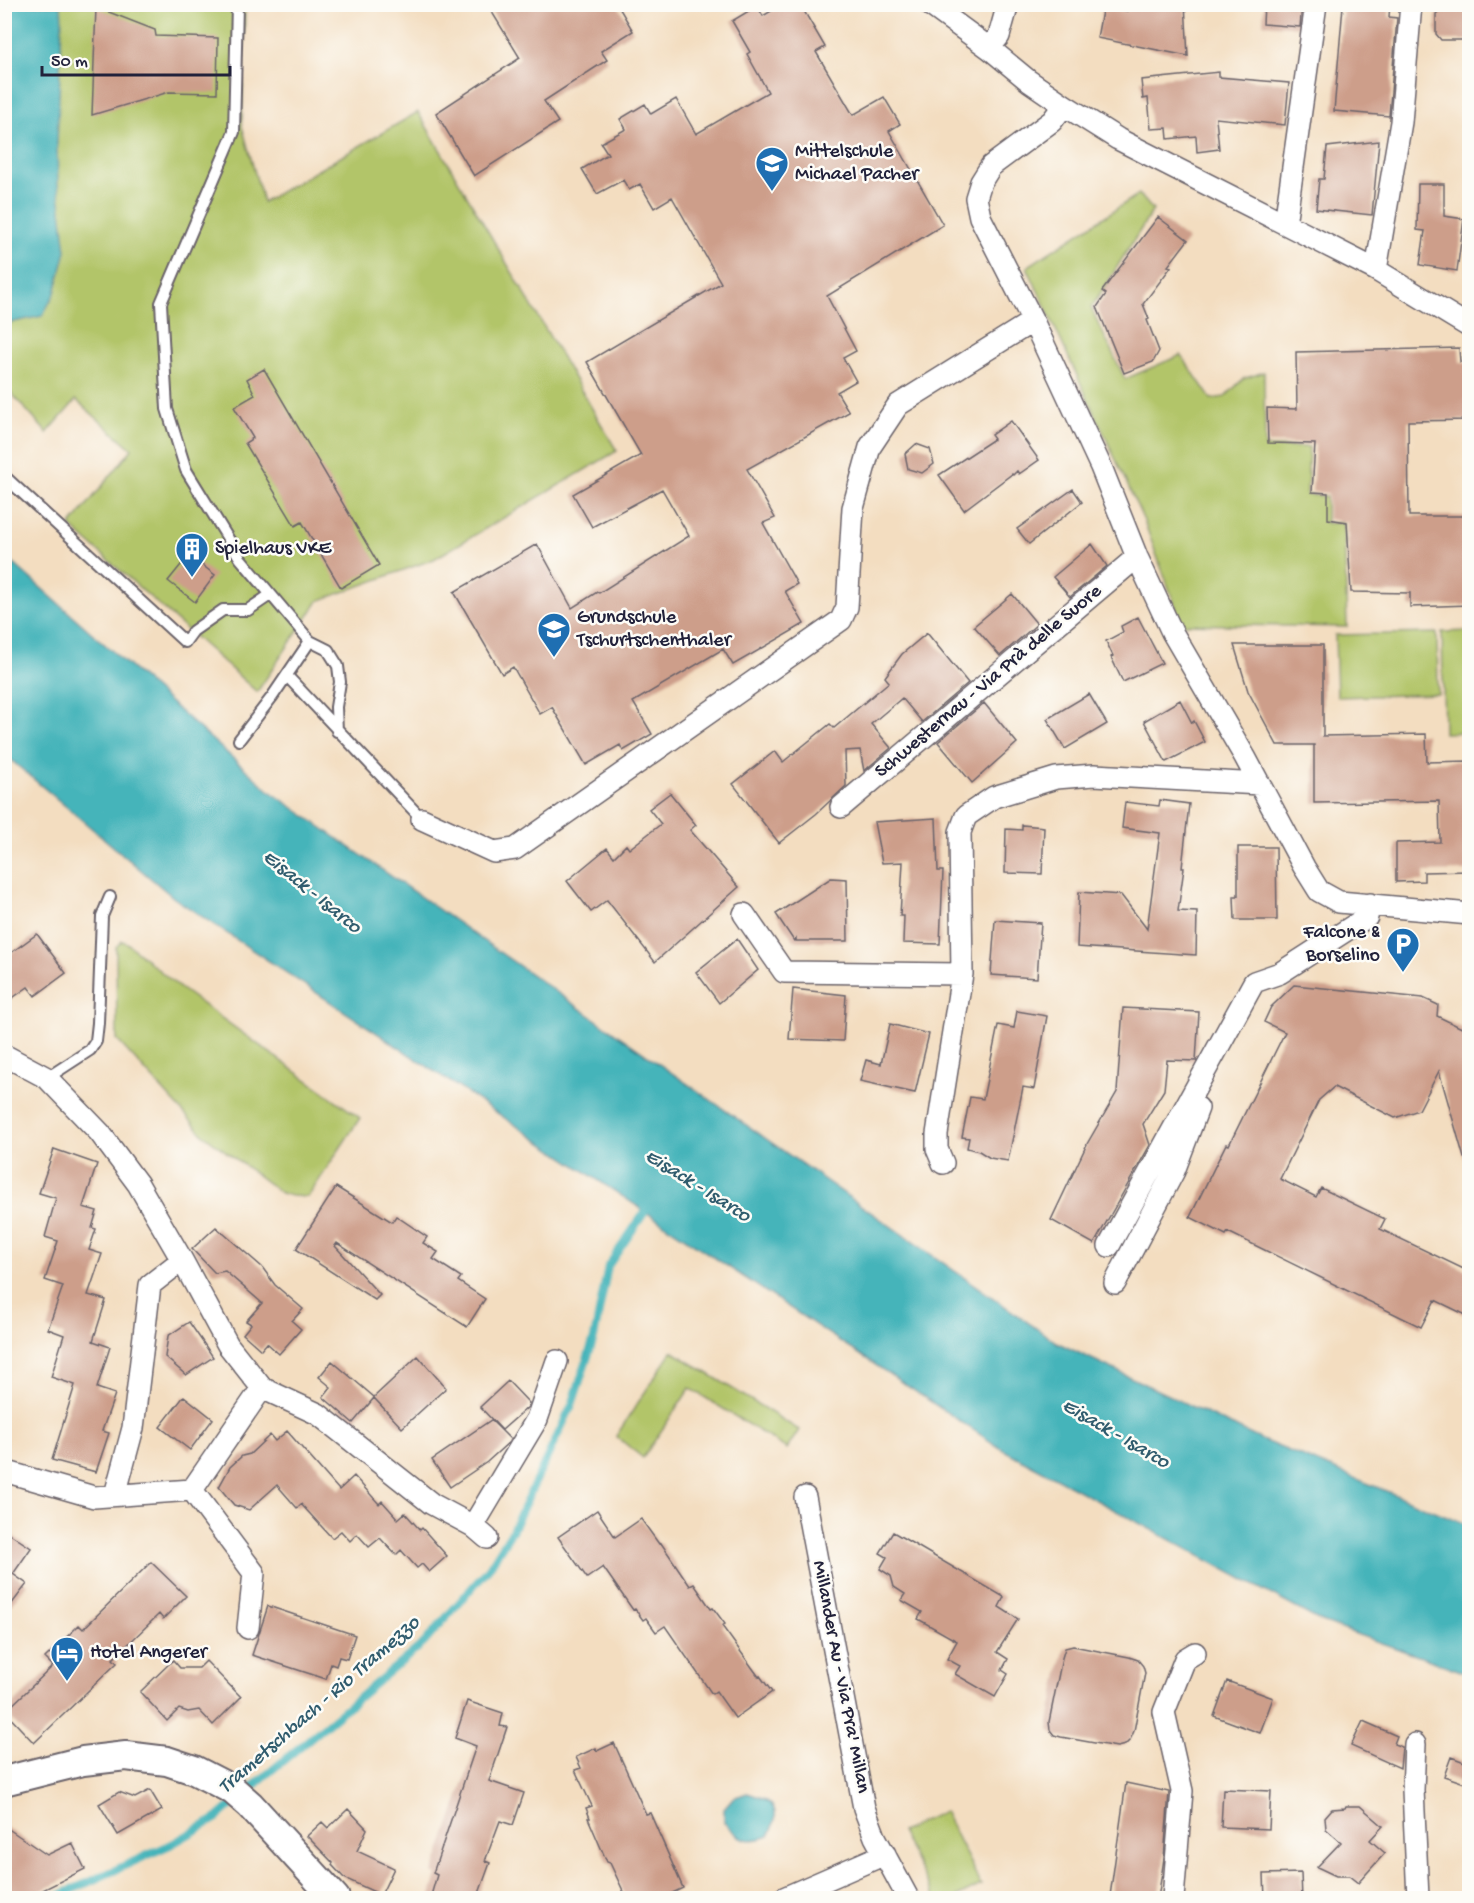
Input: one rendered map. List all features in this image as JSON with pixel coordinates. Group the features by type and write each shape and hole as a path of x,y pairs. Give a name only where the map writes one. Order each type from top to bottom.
{"street":[{"path":"929,4 989,48 1022,76 1118,139 1376,270 1470,327"},
{"path":"989,48 999,36 1008,4"},
{"path":"1285,224 1316,4"},
{"path":"1376,270 1401,122 1411,4"},
{"path":"1064,105 1052,121 991,166 981,182 976,198 980,217 1033,321 1101,467 1137,557 1172,632 1319,891 1340,902 1470,914"},
{"path":"422,819 494,852 515,849 841,620 847,607 853,508 870,447 898,405 1033,321"},
{"name":"Schwesternau - Via Prà delle Suore","path":"841,807 1137,557"},
{"path":"942,1163 937,1149 937,1134 962,974 960,832 966,816 994,797 1056,778 1094,775 1260,784"},
{"path":"1115,1283 1174,1171 1195,1113 1254,1004 1280,974 1367,917 1370,904"},
{"path":"744,914 784,972 962,974"},
{"path":"1109,1246 1254,982 1280,974"},
{"path":"4,1055 47,1078 100,1133 132,1176 182,1260 228,1345 262,1388 318,1414 432,1504 480,1532 537,1419 557,1361"},
{"path":"115,1495 133,1428 150,1285 182,1260"},
{"path":"192,1490 262,1388"},
{"path":"4,1470 94,1497 192,1490"},
{"path":"192,1490 254,1573 248,1628"},
{"name":"Millander Au - Via Pra' Millan","path":"805,1497 864,1808 875,1837 908,1899"},
{"path":"1173,1899 1182,1791 1164,1712 1185,1659 1196,1653"},
{"path":"1415,1744 1413,1790 1418,1899"},
{"path":"4,1781 83,1761 126,1756 167,1761 194,1770 242,1797 335,1899"},
{"path":"783,1899 885,1854"}],"lane":[{"path":"237,4 234,132 161,303 167,409 186,470 240,558 310,641 328,650 338,666 340,682 336,706 337,731"},
{"path":"4,476 185,642 193,631 223,610 248,610 270,595"},
{"path":"239,740 310,641"},
{"path":"287,676 422,819"},
{"path":"47,1078 90,1050 96,1041 102,916 110,897"}],"green space":[{"path":"4,5 245,5 242,126 263,202 418,112 617,451 434,559 318,601 257,692 70,526 132,449 76,400 47,433 5,386"},
{"path":"1139,194 1153,210 1091,308 1125,379 1181,355 1211,399 1225,397 1243,379 1264,372 1265,447 1309,447 1307,495 1326,496 1326,523 1344,523 1347,627 1182,624 1144,521 1027,267"},
{"path":"1469,631 1469,732 1444,733 1442,632"},
{"path":"1437,633 1438,694 1337,697 1335,635"},
{"path":"122,941 180,988 360,1118 308,1197 281,1193 204,1135 117,1040 116,947"},
{"path":"672,1351 799,1430 787,1449 690,1388 643,1458 616,1436"},
{"path":"944,1811 981,1885 955,1898 935,1898 901,1832"}],"water":[{"path":"4,5 61,5 57,144 58,185 66,251 55,293 42,316 5,324"},
{"name":"Eisack - Isarco","path":"4,555 271,792 1056,1342 1262,1440 1469,1525 1469,1674 1322,1622 1002,1449 174,898 5,755"},
{"path":"747,1793 763,1799 773,1807 775,1819 769,1836 755,1840 744,1839 734,1833 724,1822 724,1808 733,1798"}],"building":[{"path":"487,4 617,4 633,31 601,51 607,60 544,101 558,122 474,176 436,113 520,58"},
{"path":"783,4 800,4 825,47 816,52 853,115 884,97 900,124 889,131 943,225 827,296 856,351 843,358 856,381 837,392 849,412 747,469 775,518 763,523 797,584 785,591 804,624 733,665 723,649 633,702 652,734 623,751 620,745 586,765 552,707 540,714 513,667 502,674 454,592 537,544 572,608 689,536 662,489 592,527 573,494 641,455 587,362 721,283 672,197 654,208 640,184 629,190 623,180 597,194 582,169 608,154 601,143 626,129 620,119 645,104 651,114 676,99 696,134 768,92 747,54 750,52 732,21 757,6 763,16"},
{"path":"1128,4 1185,4 1188,56 1097,38 1103,6 1127,11"},
{"path":"1264,4 1302,4 1300,27 1263,24"},
{"path":"1367,4 1390,4 1389,17 1397,18 1389,116 1334,111 1343,6 1367,9"},
{"path":"1446,4 1470,4 1470,40 1441,40 1436,34 1436,14"},
{"path":"96,7 155,30 156,36 218,38 217,93 169,92 92,115"},
{"path":"1219,72 1219,77 1289,83 1285,125 1216,118 1219,149 1197,152 1196,136 1168,139 1167,128 1151,129 1148,98 1143,99 1141,80"},
{"path":"1379,141 1372,215 1316,209 1319,179 1324,179 1327,147"},
{"path":"1418,184 1444,184 1444,216 1464,219 1457,271 1420,265 1425,231 1417,230"},
{"path":"1158,217 1188,240 1143,304 1159,351 1153,362 1124,373 1097,307 1106,294 1102,291"},
{"path":"1459,348 1460,362 1470,362 1470,420 1408,421 1409,516 1470,516 1470,605 1410,607 1410,593 1351,592 1347,522 1328,519 1328,493 1312,492 1315,444 1268,443 1267,408 1297,409 1296,352"},
{"path":"264,369 379,565 341,588 302,522 295,526 245,443 253,438 234,407 255,395 247,379"},
{"path":"1011,421 1039,460 1019,474 1017,471 1012,474 964,510 939,475 994,439 991,435"},
{"path":"916,444 930,449 934,464 922,473 908,469 905,454"},
{"path":"1073,489 1082,502 1029,544 1017,529"},
{"path":"1092,544 1107,566 1070,597 1053,577"},
{"name":"Spielhaus VKE","path":"189,555 215,575 195,602 168,581"},
{"path":"1012,594 1037,624 1000,656 974,626"},
{"path":"1138,617 1162,663 1123,682 1106,641 1123,632 1121,626"},
{"path":"927,633 968,683 922,722 902,698 871,724 891,748 864,771 860,750 845,751 846,786 816,814 779,843 733,784 775,751 783,762 830,724 834,728 889,682 885,677 902,654"},
{"path":"1234,645 1323,645 1323,736 1426,734 1427,762 1470,761 1470,871 1424,872 1424,881 1396,882 1396,843 1440,842 1439,801 1314,803 1314,745 1277,745 1248,691"},
{"path":"1089,694 1107,724 1065,749 1047,719"},
{"path":"1180,700 1205,742 1166,762 1144,721"},
{"path":"984,703 1017,743 972,783 938,742"},
{"path":"670,793 696,825 690,830 739,887 655,962 607,900 591,912 567,881 607,848 614,857 626,845 629,849 661,824 649,809"},
{"path":"1160,800 1189,804 1178,911 1197,912 1196,955 1077,947 1079,892 1121,895 1147,929 1160,833 1122,828 1125,802 1159,806"},
{"path":"936,818 938,871 943,871 940,944 903,943 904,916 900,916 903,862 882,863 874,822"},
{"path":"1022,825 1044,827 1042,874 1005,873 1006,829 1022,830"},
{"path":"1238,847 1276,847 1277,920 1235,920 1234,896 1238,896"},
{"path":"831,878 847,879 848,941 796,941 796,939 794,941 776,914"},
{"path":"995,920 1041,923 1037,978 991,975"},
{"path":"37,934 66,973 35,996 28,987 4,1004 4,958"},
{"path":"737,939 758,970 719,1003 696,972"},
{"path":"1294,985 1423,998 1438,1005 1437,1016 1470,1032 1470,1157 1464,1158 1439,1071 1419,1110 1395,1118 1334,1087 1319,1100 1280,1179 1316,1197 1321,1188 1385,1219 1380,1229 1470,1272 1470,1317 1435,1300 1421,1327 1228,1232 1226,1235 1190,1217 1226,1144 1229,1145 1285,1032 1264,1022 1271,1007"},
{"path":"793,989 846,995 843,1041 789,1039"},
{"path":"1123,1008 1199,1012 1196,1061 1167,1060 1164,1090 1143,1124 1150,1145 1094,1244 1051,1220 1087,1144 1117,1092"},
{"path":"1017,1011 1047,1016 1034,1089 1023,1087 1008,1161 990,1158 979,1151 967,1148 969,1138 962,1137 970,1097 983,1099 998,1025 1014,1028"},
{"path":"890,1024 929,1034 915,1093 860,1081 866,1060 881,1064"},
{"path":"54,1149 97,1164 83,1207 97,1211 92,1228 96,1229 89,1250 102,1254 88,1295 106,1300 93,1341 110,1347 97,1388 115,1394 102,1431 109,1433 96,1472 52,1460 75,1385 51,1377 64,1335 48,1329 63,1286 45,1280 58,1241 45,1237 56,1198 39,1193"},
{"path":"336,1187 392,1222 396,1216 427,1237 423,1243 438,1252 433,1259 461,1277 458,1281 485,1299 467,1327 337,1243 335,1246 380,1295 375,1300 296,1249"},
{"path":"216,1227 262,1267 275,1285 303,1309 292,1321 301,1329 279,1354 267,1343 261,1350 243,1334 251,1324 246,1321 262,1303 225,1271 215,1273 192,1249"},
{"path":"189,1322 213,1357 186,1375 165,1357 168,1336"},
{"path":"418,1356 446,1388 402,1428 374,1398 353,1423 323,1397 331,1387 319,1377 332,1361 374,1397"},
{"path":"508,1381 529,1403 528,1407 502,1430 480,1407"},
{"path":"184,1396 213,1419 190,1450 160,1427"},
{"path":"491,1420 510,1439 509,1442 487,1462 450,1487 432,1460"},
{"path":"287,1431 339,1490 354,1476 379,1504 382,1501 398,1519 405,1513 447,1556 429,1572 422,1564 417,1568 401,1550 396,1555 380,1538 369,1547 357,1534 350,1541 341,1531 332,1538 301,1504 297,1508 277,1485 249,1510 234,1505 219,1487 230,1467 242,1456 250,1454 270,1435 275,1441"},
{"path":"597,1510 615,1537 641,1519 659,1544 661,1543 690,1586 694,1584 711,1609 713,1608 725,1624 722,1626 772,1692 735,1718 716,1691 712,1694 665,1626 656,1632 646,1618 643,1620 635,1609 633,1610 603,1567 587,1578 558,1537"},
{"path":"4,1530 31,1548 13,1574 27,1584 4,1614"},
{"path":"893,1532 1004,1597 999,1607 1018,1619 997,1652 1008,1659 1002,1670 1008,1674 995,1697 955,1674 960,1666 947,1659 957,1641 918,1619 922,1612 901,1600 905,1594 894,1587 891,1576 880,1569 887,1557 880,1553"},
{"path":"151,1562 186,1596 163,1619 159,1614 113,1659 117,1663 34,1743 5,1712 53,1666 45,1658 79,1625 83,1629"},
{"path":"268,1606 355,1635 347,1659 339,1657 336,1666 331,1664 326,1679 252,1655"},
{"path":"1073,1646 1129,1657 1138,1660 1143,1666 1145,1673 1134,1731 1125,1745 1117,1747 1061,1737 1054,1735 1050,1730 1049,1722 1062,1658 1065,1648"},
{"path":"173,1660 180,1668 199,1668 206,1661 241,1697 213,1725 199,1710 188,1712 179,1709 167,1721 140,1692"},
{"path":"1227,1681 1273,1698 1260,1733 1214,1716"},
{"path":"467,1701 503,1713 500,1726 507,1727 489,1781 524,1793 513,1825 500,1821 485,1861 490,1863 477,1899 430,1899 437,1875 433,1873 476,1746 455,1738"},
{"path":"1363,1721 1397,1736 1394,1744 1402,1747 1400,1768 1351,1746"},
{"path":"614,1743 646,1814 650,1813 683,1888 660,1899 627,1899 610,1863 607,1862 588,1818 590,1818 586,1808 592,1806 575,1770 581,1768 576,1757"},
{"path":"1451,1757 1470,1764 1470,1785 1444,1776"},
{"path":"1126,1783 1169,1792 1158,1899 1116,1899 1110,1896"},
{"path":"1223,1789 1271,1791 1269,1829 1221,1827"},
{"path":"150,1790 162,1810 118,1835 99,1804 119,1792 135,1798"},
{"path":"1360,1806 1383,1826 1370,1840 1385,1853 1358,1883 1349,1876 1336,1876 1317,1867 1341,1842 1326,1829 1325,1817 1332,1809"},
{"path":"348,1809 367,1829 357,1851 394,1868 381,1895 344,1878 307,1836 322,1822 328,1828"},
{"path":"4,1826 47,1855 72,1843 85,1869 25,1899 9,1899 4,1890"},
{"path":"1301,1873 1302,1899 1265,1899 1264,1874"}],"waterway":[{"name":"Trametschbach - Rio Tramezzo","path":"54,1898 172,1844 217,1818 424,1643 489,1568 512,1531 572,1405 594,1338 608,1266 651,1203"}],"place":[{"name":"Mittelschule Michael Pacher","path":"772,192"},
{"name":"Spielhaus VKE","path":"192,578"},
{"name":"Grundschule Tschurtschenthaler","path":"554,658"},
{"name":"Falcone & Borselino","path":"1403,973"},
{"name":"Hotel Angerer","path":"67,1682"}]}
